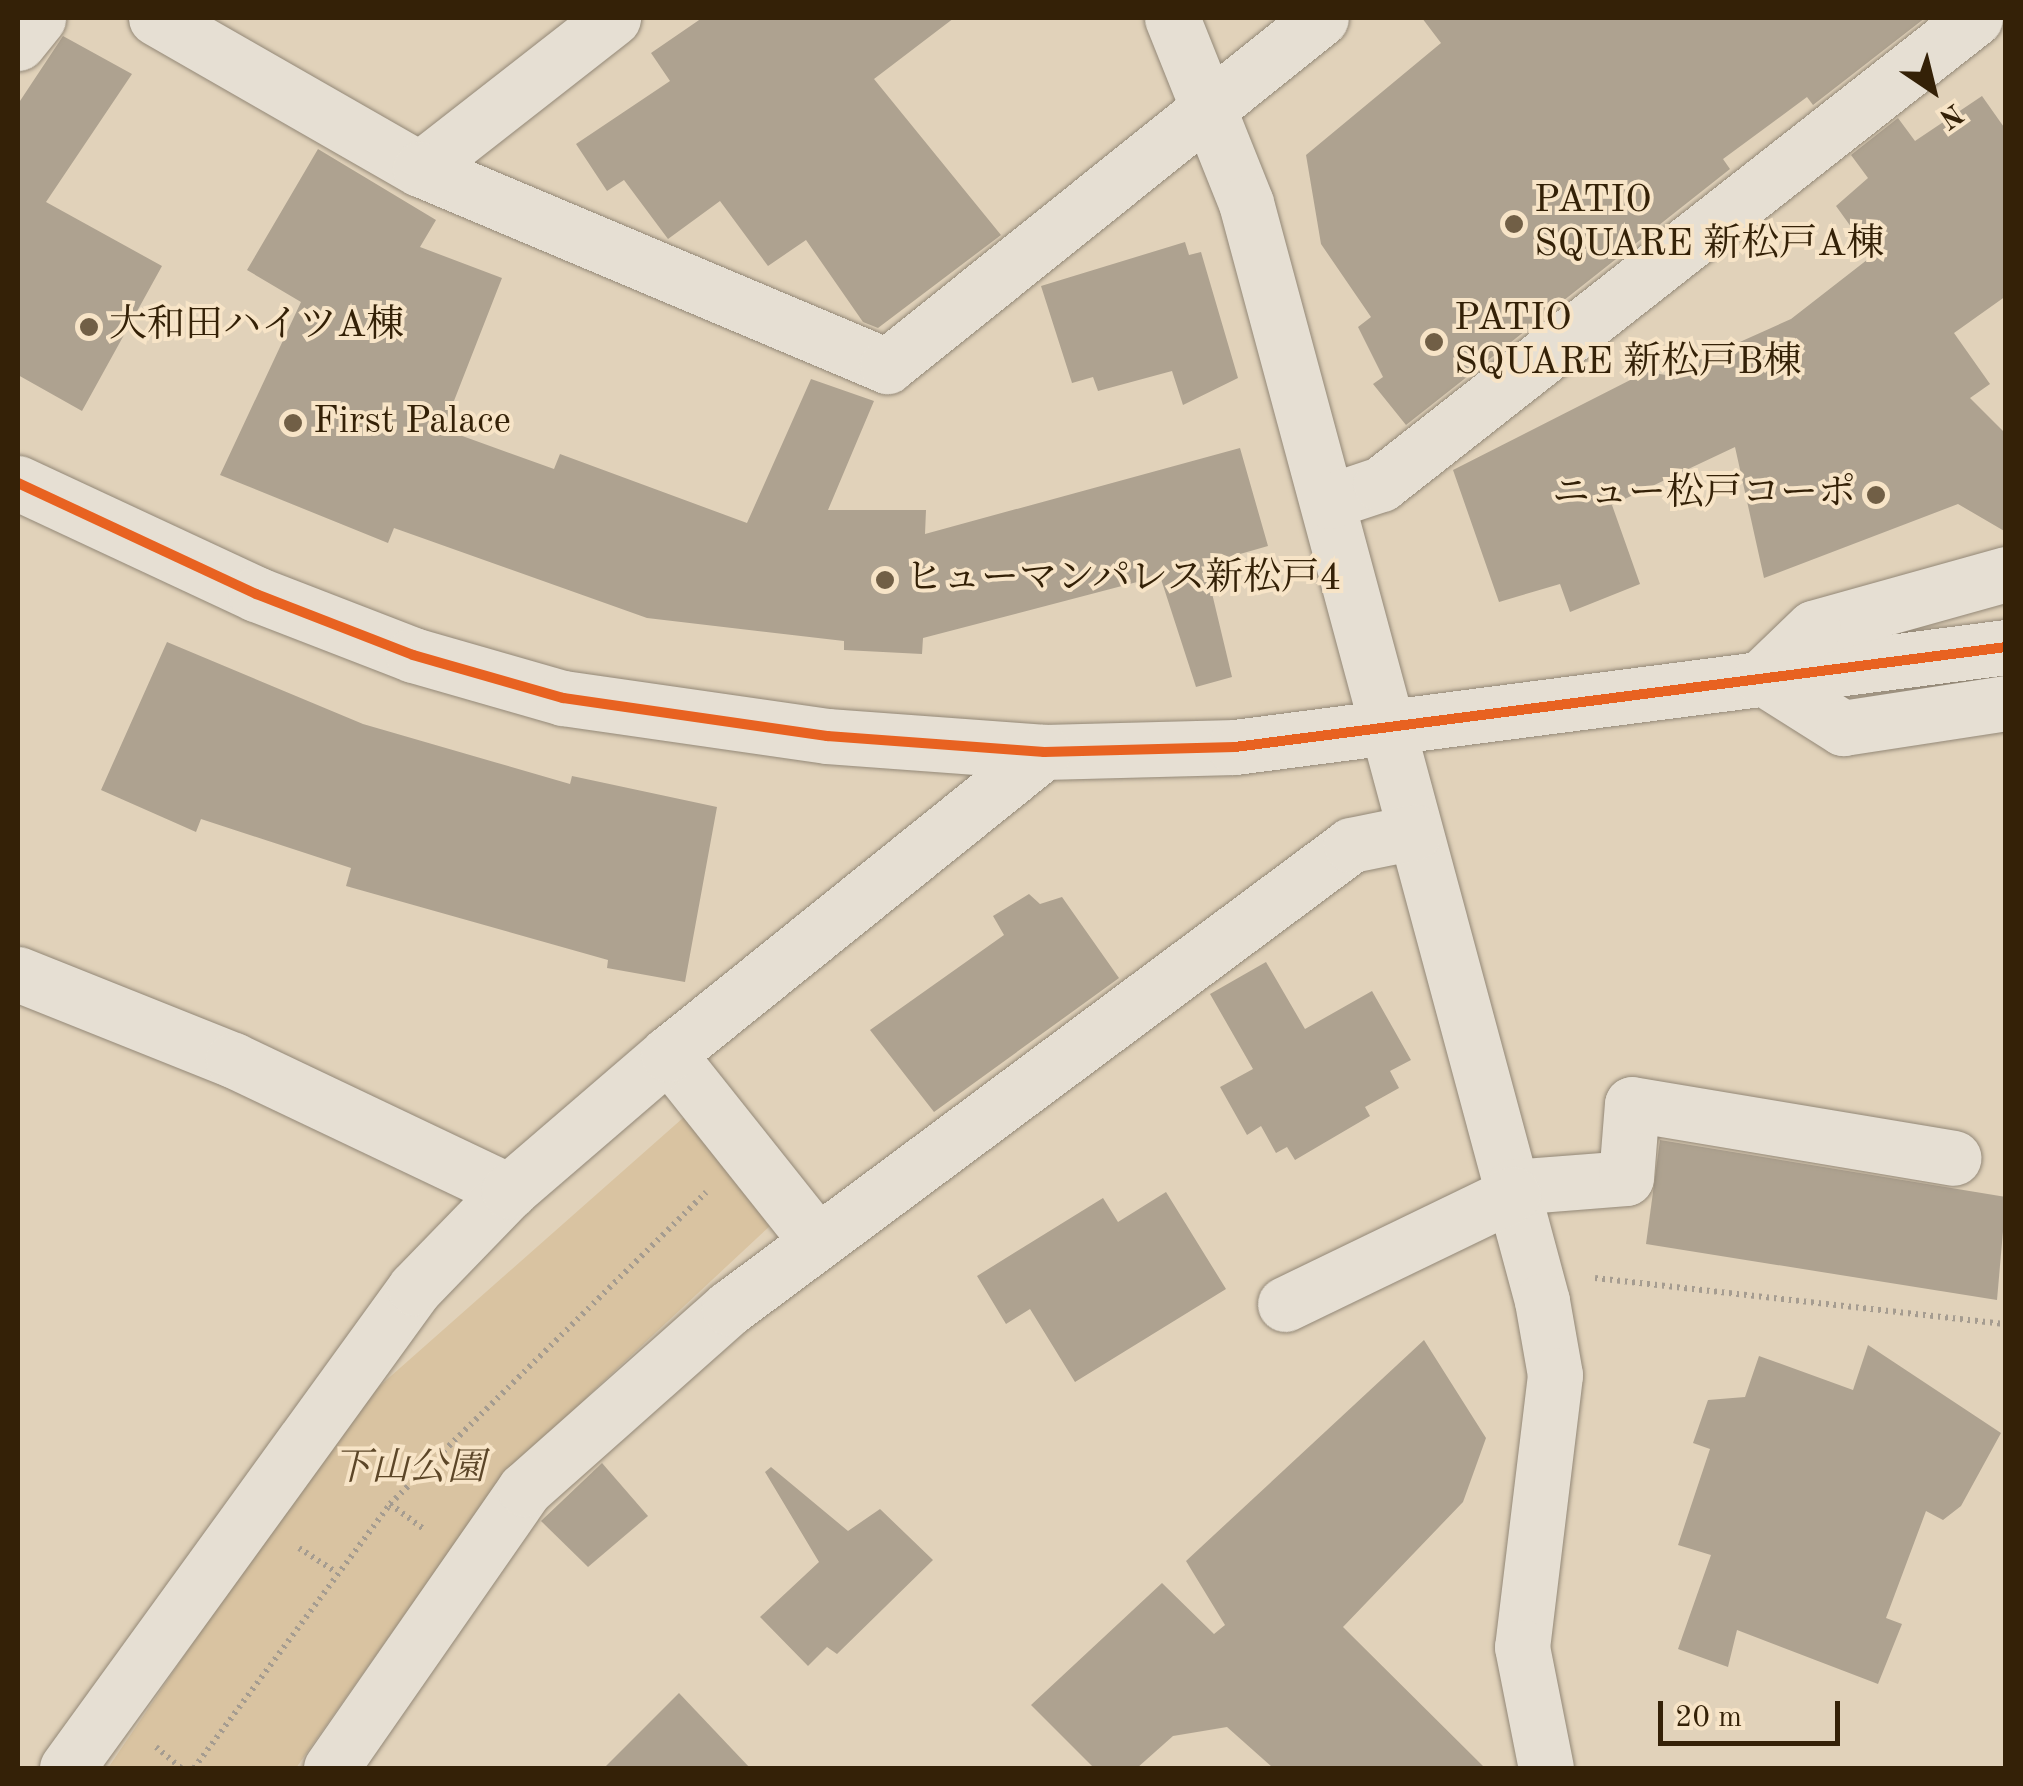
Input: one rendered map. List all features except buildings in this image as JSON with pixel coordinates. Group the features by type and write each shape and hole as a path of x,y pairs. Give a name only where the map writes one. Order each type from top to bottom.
{"street":[{"path":"18,43 38,18"},
{"path":"156,18 420,169 887,366 1214,109 1321,18"},
{"path":"420,169 612,18"},
{"path":"1172,18 1214,109 1330,501 1512,1190 1555,1375 1522,1648 1546,1768"},
{"path":"1330,501 1381,484 1975,18"},
{"path":"18,483 256,594 413,655 563,698 827,736 1044,752 1391,732 1762,677 2006,646"},
{"path":"1762,677 1813,628 2006,574"},
{"path":"1762,677 1843,728 2006,703"},
{"path":"67,1768 349,1372 509,1191 668,1054 1044,752"},
{"path":"331,1768 525,1489 815,1239 1351,845 1415,832"},
{"path":"18,974 233,1060 509,1191"},
{"path":"668,1054 815,1239"},
{"path":"1285,1304 1512,1190 1626,1178 1632,1104 1954,1158"}],"path":[{"path":"194,1768 390,1504 748,1150"},
{"path":"1579,1276 2006,1324"},
{"path":"282,1537 336,1572"},
{"path":"146,1738 181,1768"}],"green space":[{"name":"下山公園","path":"692,1110 772,1224 591,1393 458,1539 296,1768 108,1768 348,1414"}],"transit line":[{"path":"18,483 256,594 413,655 563,698 827,736 1044,752 1235,747 2006,647"}],"place":[{"name":"PATIO SQUARE 新松戸A棟","path":"1514,224"},
{"name":"大和田ハイツA棟","path":"89,327"},
{"name":"PATIO SQUARE 新松戸B棟","path":"1434,342"},
{"name":"First Palace","path":"293,423"},
{"name":"ニュー松戸コーポ","path":"1876,495"},
{"name":"ヒューマンパレス新松戸4","path":"885,580"}]}
